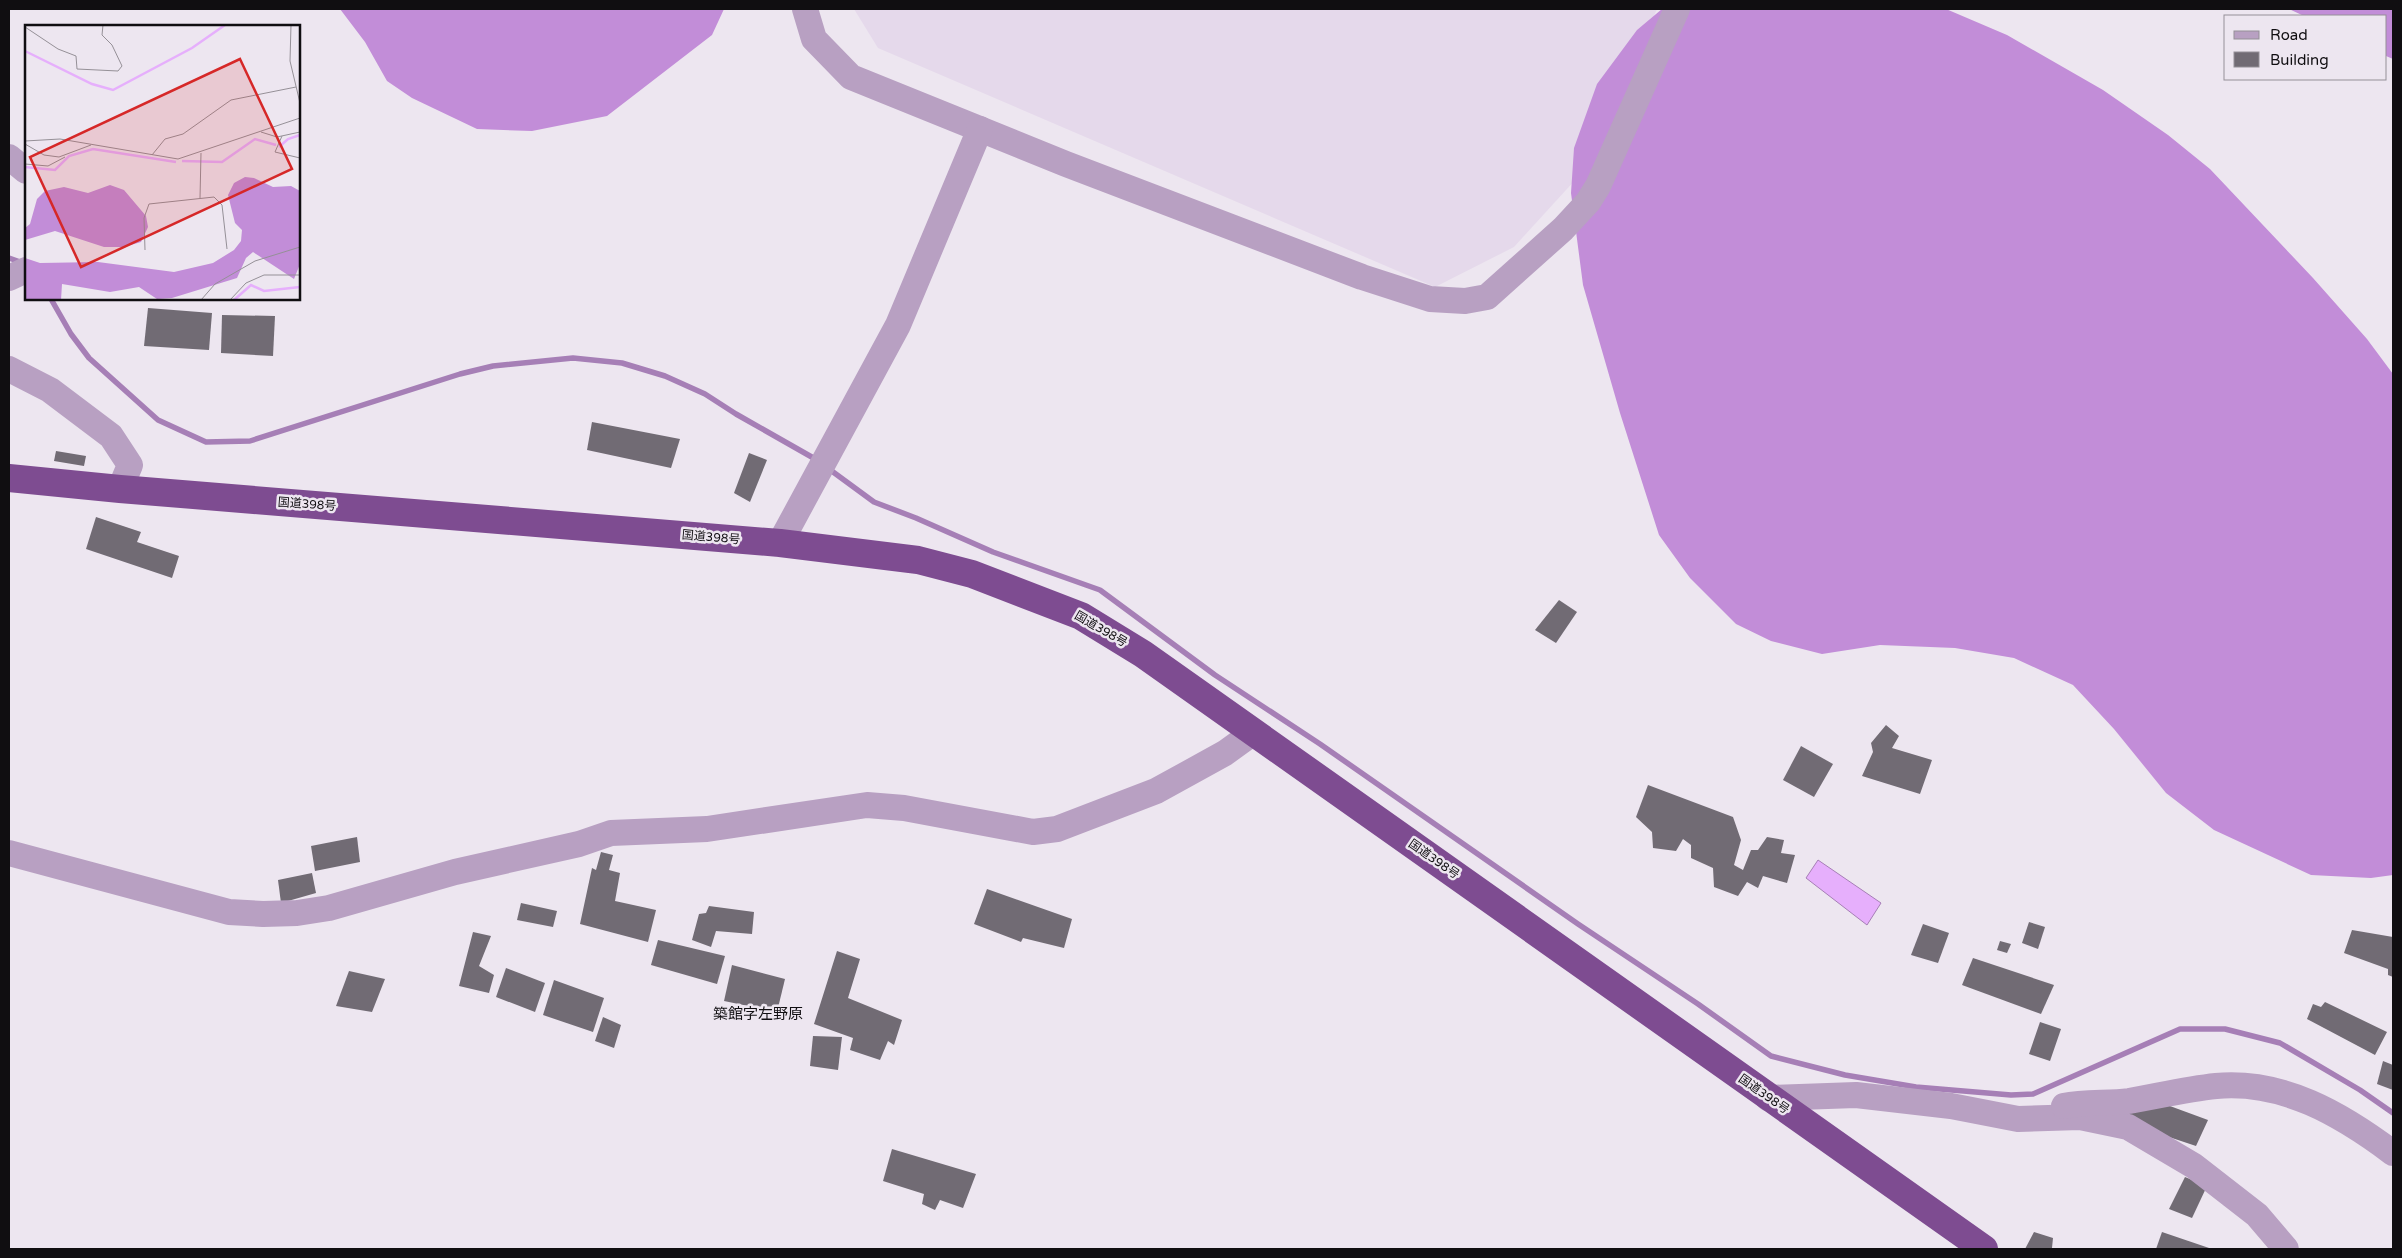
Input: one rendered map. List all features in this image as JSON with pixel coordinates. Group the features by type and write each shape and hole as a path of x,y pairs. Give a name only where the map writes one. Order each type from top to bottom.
{"highway":[{"name":"国道398号","path":"9,478 120,489 780,543 918,560 972,574 1020,590 1082,616 1144,654 1768,1098 1984,1249"}],"street":[{"path":"805,9 814,39 851,77 1066,164 1362,277 1430,299 1465,301 1487,297 1563,229 1588,202 1598,186 1678,9"},
{"path":"780,543 898,325 980,129"},
{"path":"9,157 25,170"},
{"path":"9,369 50,390 111,436 130,465 120,489"},
{"path":"9,853 229,912 297,913 329,908 455,872 579,844 611,833 706,830 867,804 904,808 1033,832 1057,829 1156,791 1225,753 1254,732"},
{"path":"2018,1119 2070,1105 2126,1101 2215,1086 2247,1085 2278,1090 2312,1103 2358,1127 2393,1153"},
{"path":"1768,1098 1856,1095 1951,1106 2018,1119 2080,1117 2128,1127 2194,1166 2257,1215 2286,1249"}],"shaded area":[{"path":"340,9 724,9 712,35 607,116 532,131 477,129 412,98 387,81 365,42"},
{"path":"854,9 1657,9 1587,167 1514,247 1435,287 878,48"},
{"path":"1662,9 1946,9 2007,35 2103,90 2168,135 2210,169 2313,278 2367,339 2393,374 2393,875 2371,878 2311,875 2214,830 2166,793 2114,729 2073,685 2014,658 1955,648 1880,645 1822,654 1771,641 1736,624 1690,578 1659,535 1620,413 1583,285 1571,193 1574,148 1597,84 1637,30"},
{"path":"2289,9 2393,9 2393,59 2387,56 2387,15 2302,15"},
{"path":"1818,860 1881,903 1867,925 1806,878"}],"building":[{"path":"148,308 212,313 209,350 144,346"},
{"path":"222,315 275,316 273,356 221,353"},
{"path":"592,422 680,439 671,468 587,450"},
{"path":"56,451 86,456 84,466 54,461"},
{"path":"749,453 767,460 750,502 734,493"},
{"path":"96,517 141,532 137,542 179,556 172,578 86,549"},
{"path":"1559,600 1577,612 1556,643 1535,630"},
{"path":"1886,725 1899,736 1892,748 1932,760 1920,794 1862,776 1873,752 1871,743"},
{"path":"1801,746 1833,764 1814,797 1783,780"},
{"path":"1648,785 1733,817 1741,840 1734,865 1743,870 1751,850 1758,850 1767,837 1784,840 1781,853 1795,855 1787,883 1763,876 1758,888 1747,882 1738,896 1714,887 1713,868 1691,858 1691,845 1683,839 1676,851 1653,848 1652,832 1636,817"},
{"path":"357,837 360,862 315,871 311,846"},
{"path":"601,852 613,855 609,870 620,873 615,901 656,910 648,942 580,924 592,868 596,870"},
{"path":"312,873 316,893 281,903 278,880"},
{"path":"987,889 1072,919 1064,948 1023,938 1021,942 974,924"},
{"path":"521,903 557,911 553,927 517,920"},
{"path":"709,906 754,912 752,934 716,931 711,947 692,940 699,914 706,913"},
{"path":"2029,922 2045,927 2038,949 2022,943"},
{"path":"1923,924 1949,933 1938,963 1911,955"},
{"path":"2352,930 2393,937 2393,977 2388,975 2388,969 2344,953"},
{"path":"473,932 491,936 479,966 494,975 489,993 459,986"},
{"path":"658,940 725,956 717,984 651,965"},
{"path":"2000,941 2011,944 2007,953 1997,950"},
{"path":"837,951 860,959 848,998 902,1020 894,1045 888,1041 880,1060 850,1050 853,1038 814,1024"},
{"path":"1973,958 2054,985 2041,1014 1962,985"},
{"path":"732,965 785,979 777,1012 724,1001"},
{"path":"506,968 545,983 535,1012 496,997"},
{"path":"349,971 385,979 372,1012 336,1006"},
{"path":"554,980 604,998 593,1032 543,1015"},
{"path":"2325,1002 2387,1032 2375,1055 2307,1019 2313,1004 2321,1007"},
{"path":"603,1017 621,1025 614,1048 595,1041"},
{"path":"2040,1022 2061,1029 2050,1061 2029,1054"},
{"path":"813,1036 842,1037 838,1070 810,1066"},
{"path":"2383,1061 2393,1065 2393,1090 2377,1084"},
{"path":"2159,1102 2208,1120 2196,1146 2121,1121 2127,1106"},
{"path":"892,1149 976,1174 963,1208 940,1200 935,1210 922,1204 924,1194 883,1181"},
{"path":"2185,1177 2207,1186 2192,1218 2169,1209"},
{"path":"2034,1232 2053,1238 2052,1248 2054,1249 2025,1249"},
{"path":"2162,1232 2212,1249 2156,1249"}],"waterway":[{"path":"9,258 23,263"},
{"path":"52,300 71,334 89,358 158,420 206,442 250,441 460,374 493,366 573,358 622,363 665,376 705,394 817,460"},
{"path":"829,469 874,502 916,518 993,552 1100,590 1215,675 1320,744 1771,1056 1845,1075 1916,1087 2011,1095 2033,1094 2180,1029 2225,1029 2280,1043 2360,1090 2393,1113"}],"district":[{"name":"築館字左野原","path":"758,1014"}]}
